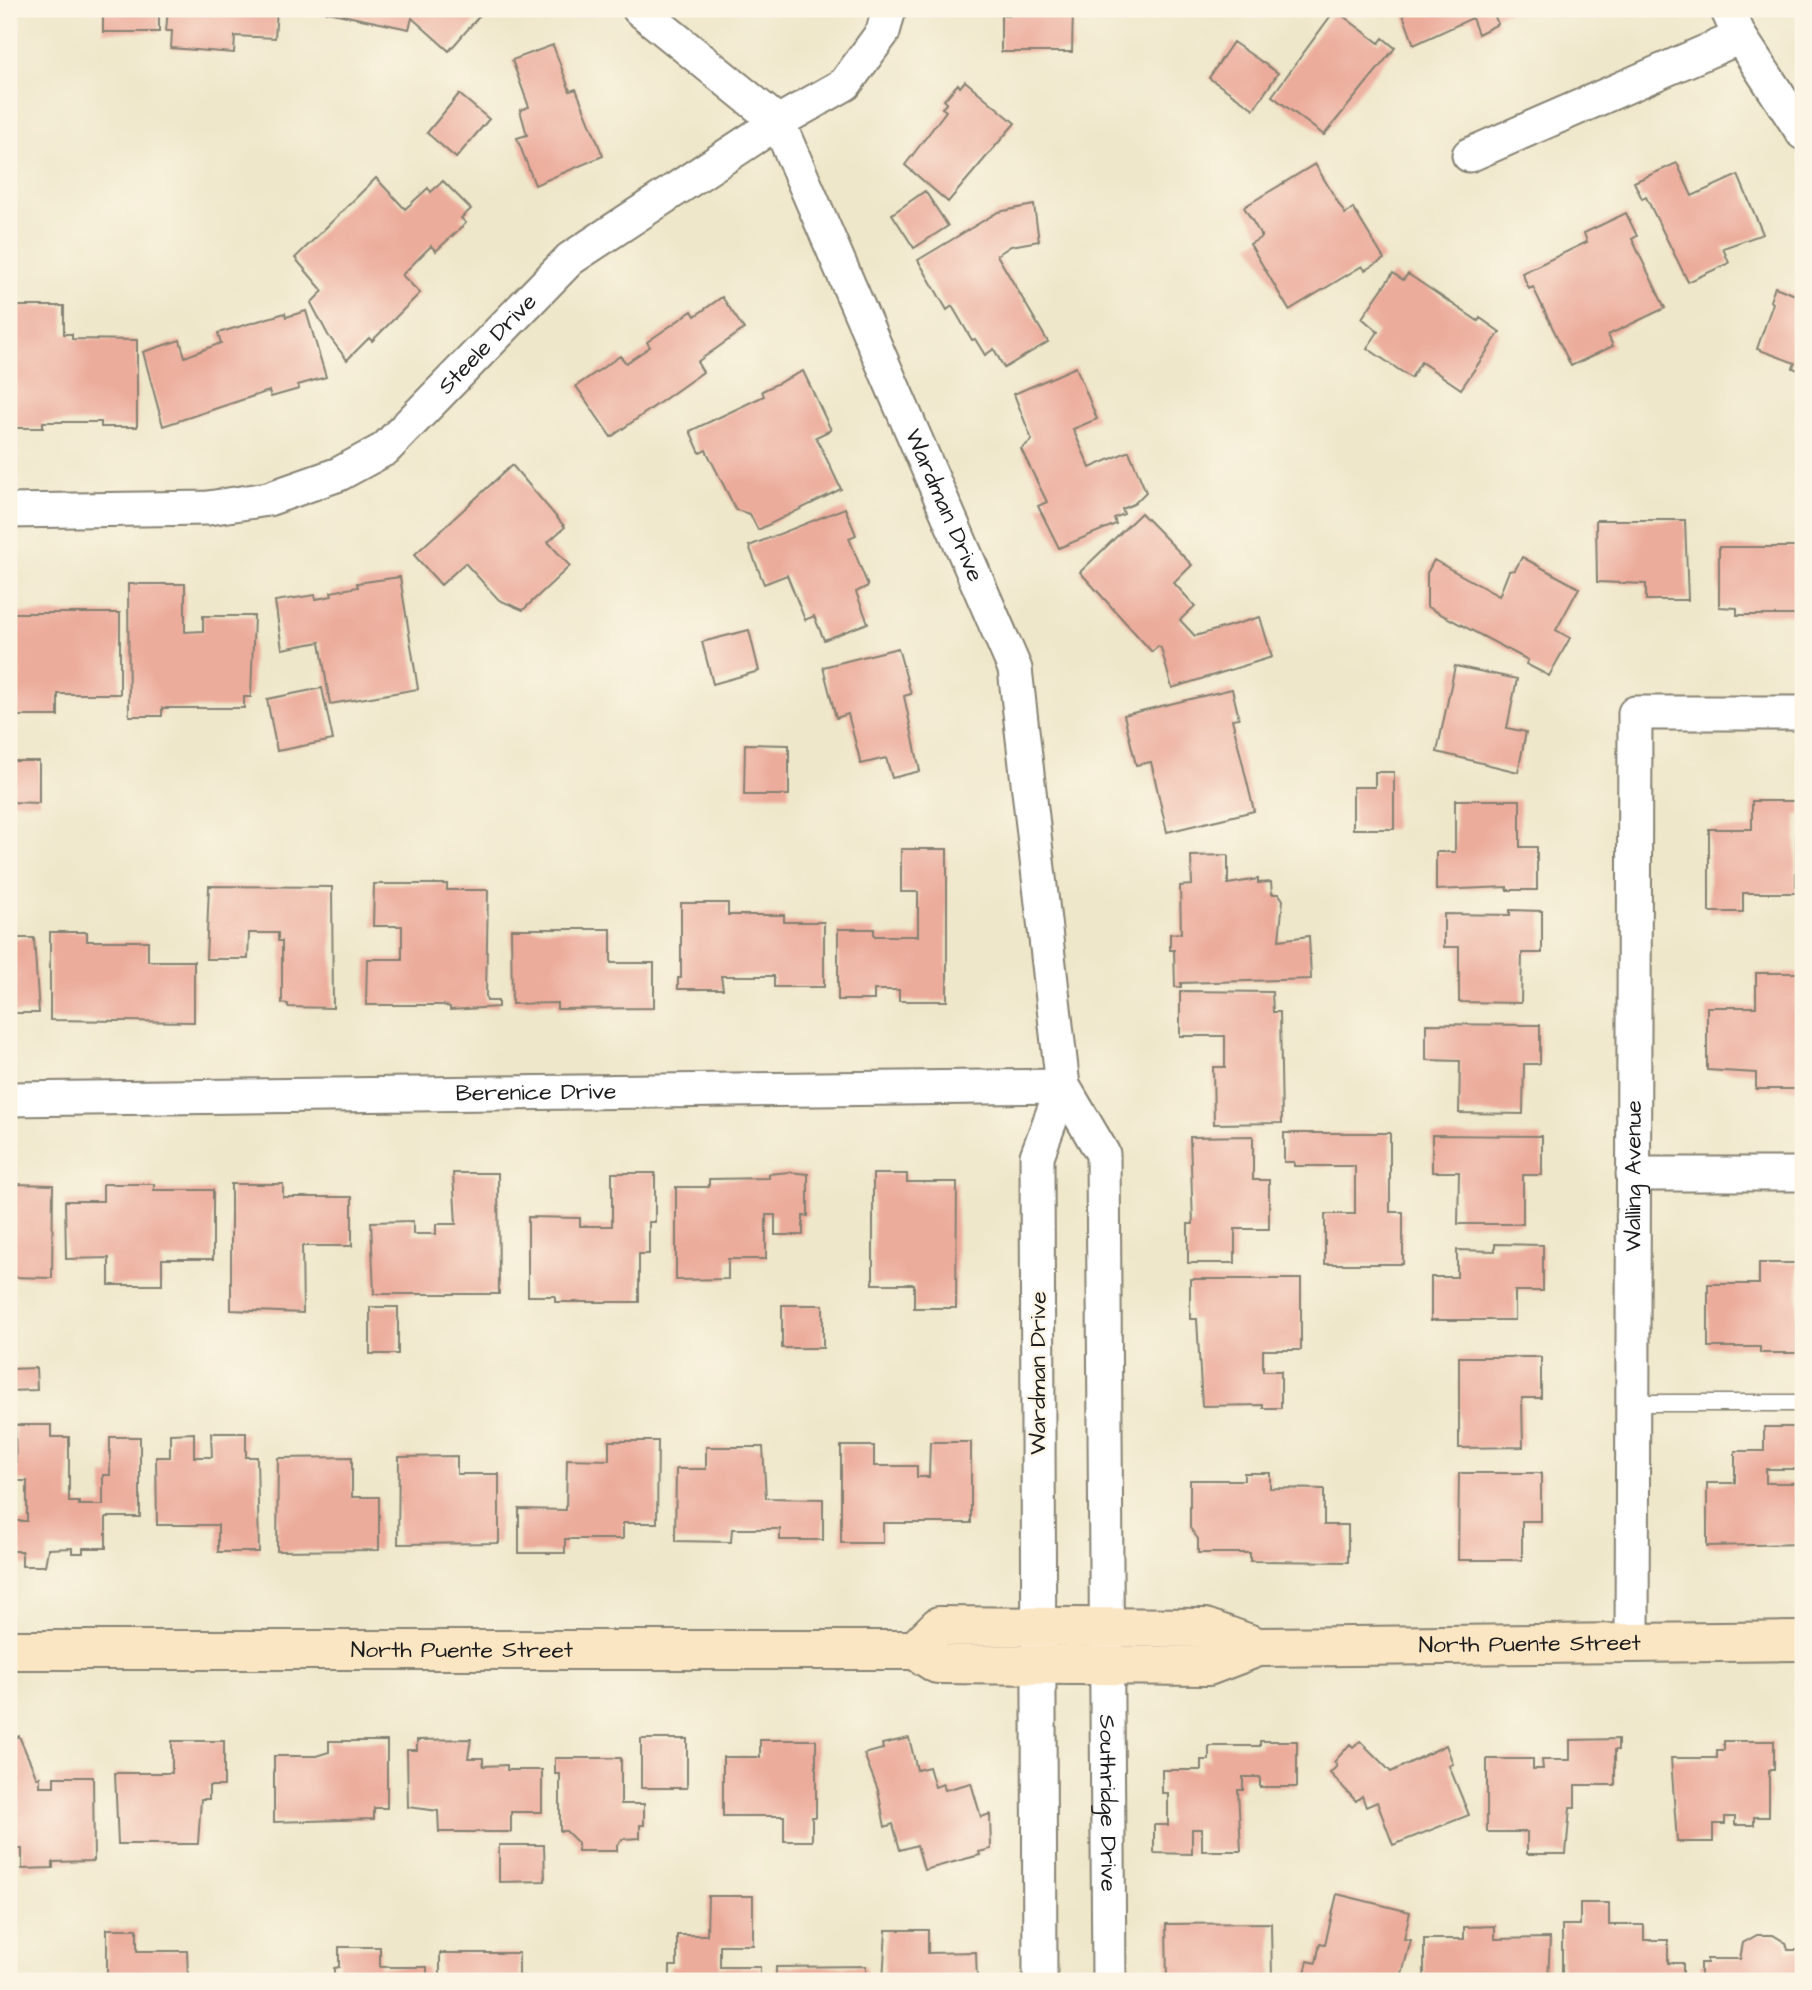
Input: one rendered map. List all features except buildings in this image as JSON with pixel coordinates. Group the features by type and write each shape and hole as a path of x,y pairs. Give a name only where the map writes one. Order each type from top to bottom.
{"street":[{"name":"Wardman Drive","path":"639,9 778,122 1015,669 1063,1086 1103,1154 1105,1626"},
{"name":"Steele Drive","path":"9,511 208,508 268,499 340,474 386,449 570,259 778,122 845,85 883,32 889,9"},
{"path":"1469,155 1734,23 1803,133"},
{"name":"Walling Avenue","path":"1632,1642 1635,713 1803,713"},
{"name":"Wardman Drive","path":"1039,1647 1037,1156 1063,1086"},
{"name":"Berenice Drive","path":"9,1099 1063,1086"},
{"path":"1633,1174 1803,1174"},
{"name":"North Puente Street","path":"9,1650 915,1650 937,1664 1039,1647 1105,1626 1205,1628 1258,1647 1803,1641"},
{"name":"Southridge Drive","path":"1105,1626 1109,1981"},
{"path":"1039,1647 1040,1981"},
{"name":"North Puente Street","path":"1039,1647 1106,1665 1208,1667 1258,1647"}],"lane":[{"path":"1632,1403 1803,1403"}]}
